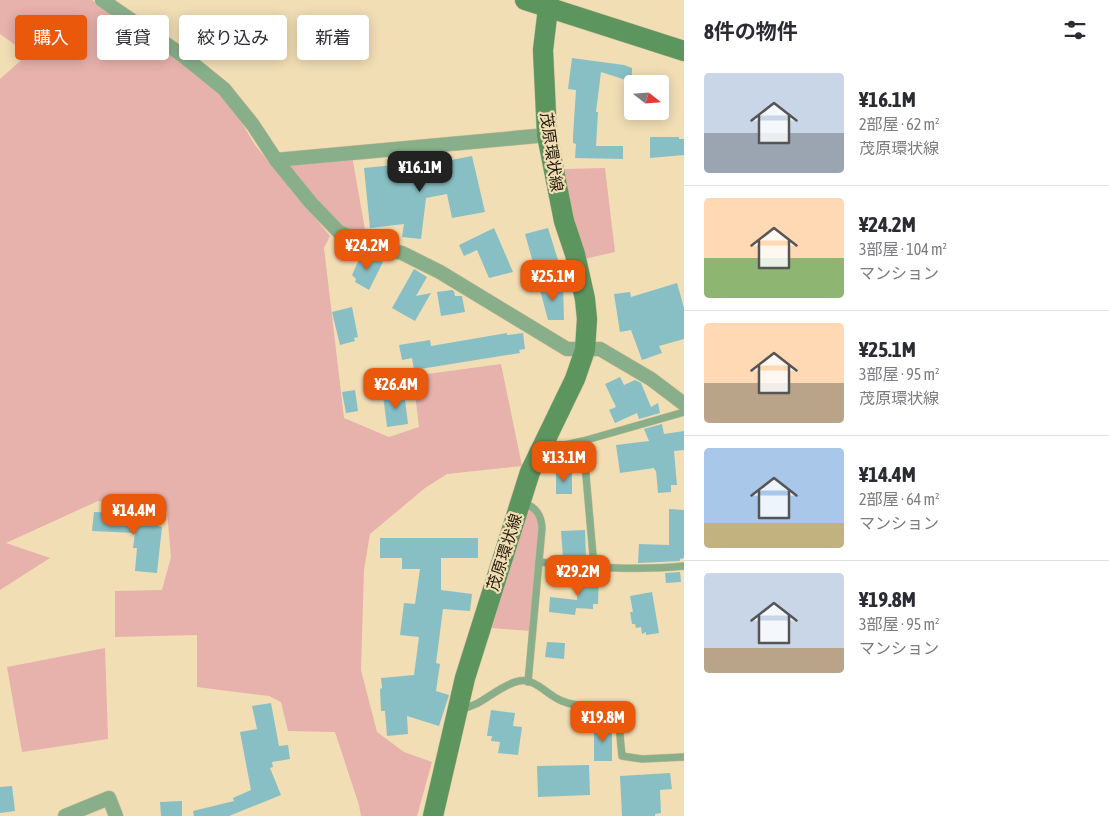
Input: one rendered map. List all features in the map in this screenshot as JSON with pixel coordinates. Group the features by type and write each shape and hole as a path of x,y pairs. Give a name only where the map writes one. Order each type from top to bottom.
{"main road":[{"path":"525,0 548,4 684,51"},
{"name":"茂原環状線","path":"433,816 465,678 530,472 574,379 585,350 587,319 585,299 575,254 564,221 547,135 543,50 548,4"}],"street":[{"path":"102,0 182,55 224,89 253,125 276,160 311,203 339,232 368,245 402,254 440,272 567,349 600,349 651,379 684,404"},
{"path":"276,160 547,135"},
{"path":"65,816 109,798 116,816"}],"lane":[{"path":"541,450 583,441 684,412"},
{"path":"583,441 594,567"},
{"path":"521,501 534,507 541,518 542,528 528,682"},
{"path":"539,562 594,567 684,566"},
{"path":"457,711 476,704 519,681 528,682 566,703 584,706 617,705 622,756 642,759 684,757"}],"shaded area":[{"path":"0,0 92,0 113,15 97,15 97,60 169,60 169,55 219,90 236,113 255,145 330,236 324,248 344,418 389,437 419,427 413,376 501,364 522,466 447,474 425,488 370,534 364,570 361,670 377,732 404,752 432,762 417,816 361,816 335,732 288,731 281,702 269,696 197,687 197,635 115,637 115,591 162,590 171,557 167,511 98,501 6,543 50,558 0,590 0,79 21,60 87,60 87,15 15,15 15,45 0,34"},
{"path":"352,156 366,235 347,232 337,225 285,161"},
{"path":"605,168 615,252 584,259 569,201 564,169"},
{"path":"526,508 531,510 539,523 530,631 492,628"},
{"path":"105,648 108,739 22,752 7,667"}],"building":[{"path":"572,58 624,65 632,68 632,75 624,75 624,79 601,72 596,112 598,112 596,146 623,146 623,159 575,158 576,144 573,143 573,136 576,90 568,89"},
{"path":"650,137 679,137 679,139 684,139 684,155 650,158"},
{"path":"472,156 485,212 452,218 447,194 426,198 421,239 402,237 404,224 370,228 364,168 394,165 394,162 410,159 411,163 417,162 419,170"},
{"path":"494,228 513,272 489,278 477,250 464,256 459,245"},
{"path":"548,228 558,260 534,266 525,234"},
{"path":"364,253 383,262 369,290 355,282 356,279 352,275 361,255 363,256"},
{"path":"414,269 427,277 416,296 431,293 415,321 392,308"},
{"path":"677,283 684,308 684,339 659,346 662,353 642,360 631,330 620,332 614,294 630,292 631,297"},
{"path":"563,285 564,320 548,320 539,286"},
{"path":"452,290 455,296 462,296 465,312 441,316 437,292"},
{"path":"352,307 358,337 354,338 355,341 340,345 332,312"},
{"path":"507,333 507,335 523,333 525,349 519,350 520,353 414,370 412,358 402,360 399,345 430,340 431,346"},
{"path":"620,377 624,385 635,380 641,383 651,407 658,403 660,413 639,419 637,413 615,423 609,410 616,407 605,384"},
{"path":"355,390 358,411 346,413 342,392"},
{"path":"404,392 408,424 387,427 383,395"},
{"path":"662,424 664,434 684,431 684,450 674,451 677,485 671,485 671,492 658,493 656,470 654,468 620,473 616,445 649,441 644,429"},
{"path":"556,472 572,473 572,494 556,494"},
{"path":"669,509 684,510 684,558 680,559 680,561 638,563 639,544 669,545"},
{"path":"94,512 123,513 144,517 143,520 159,521 158,526 162,527 157,573 135,571 137,548 133,548 135,533 92,531"},
{"path":"585,530 586,559 563,558 561,531"},
{"path":"380,538 478,538 478,558 441,558 441,590 472,594 470,611 443,609 436,663 440,664 436,691 449,695 439,726 407,716 408,734 387,736 385,711 381,711 381,678 414,675 419,637 400,635 404,603 415,604 420,569 402,569 402,558 380,558"},
{"path":"680,572 681,582 666,583 665,573"},
{"path":"578,576 599,577 598,604 593,604 593,609 576,608 575,615 549,612 550,597 577,600"},
{"path":"652,592 659,633 646,635 646,632 642,634 641,627 636,628 635,624 632,624 630,612 633,612 630,596"},
{"path":"547,642 565,643 564,659 545,657"},
{"path":"271,703 279,746 288,745 290,759 272,762 273,767 270,768 281,795 229,816 194,816 193,811 234,801 233,798 251,790 240,732 257,729 252,706"},
{"path":"491,710 515,713 513,726 522,727 518,755 498,753 500,742 491,741 492,736 487,736"},
{"path":"612,724 612,761 594,761 594,725"},
{"path":"589,765 590,795 538,797 537,766"},
{"path":"670,773 672,789 660,790 661,813 655,814 655,816 622,816 620,776"},
{"path":"12,786 15,811 0,813 0,787"},
{"path":"182,801 182,816 161,816 160,802"}]}
